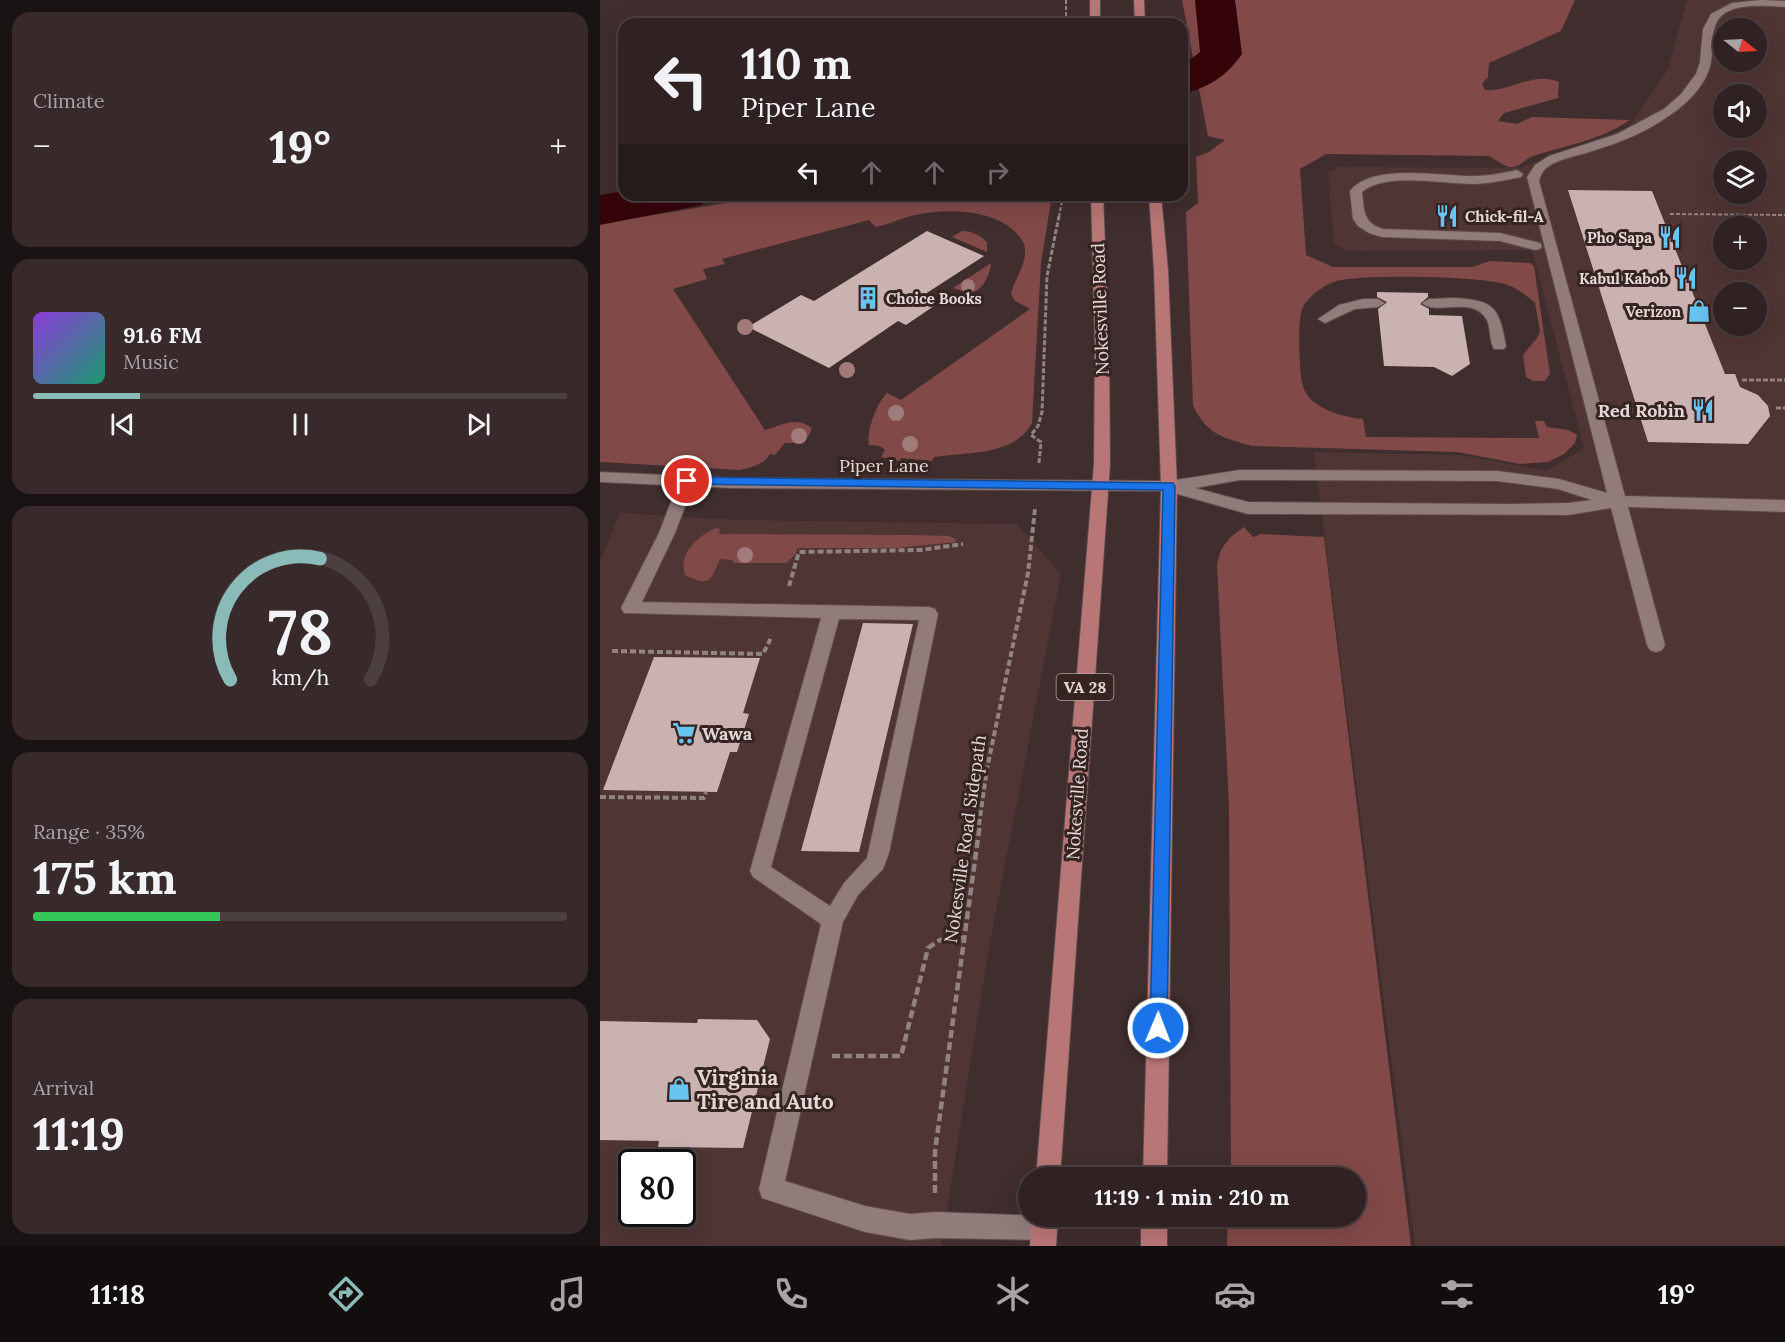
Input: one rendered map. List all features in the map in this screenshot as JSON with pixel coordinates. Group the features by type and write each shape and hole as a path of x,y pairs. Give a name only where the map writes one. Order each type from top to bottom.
{"highway":[{"path":"1095,0 1095,18"},
{"path":"1139,0 1140,18"},
{"name":"Nokesville Road","path":"1049,1167 1100,485 1102,342 1096,201"},
{"path":"1155,201 1161,280 1169,486 1155,1167"},
{"path":"1154,1227 1154,1246"}],"street":[{"path":"1656,645 1533,175 1541,165 1553,159 1630,133 1646,126 1673,108 1684,98 1703,70 1707,58 1707,31 1712,19 1721,10 1747,5 1785,4"},
{"path":"1517,174 1473,180 1385,178 1369,182 1360,185 1356,191 1358,219 1366,227 1382,233 1500,237 1535,246"},
{"path":"1325,319 1342,307 1363,302 1378,303"},
{"path":"1429,303 1465,303 1484,308 1492,317 1499,346"},
{"path":"1169,486 1240,475 1497,476 1559,483 1618,501"},
{"name":"Piper Lane","path":"600,477 687,481 1169,486"},
{"path":"687,481 668,533 630,608 928,614 879,853 876,863 851,890 833,920 771,1190 864,1219 910,1227 935,1225 1044,1230"},
{"path":"1169,486 1248,508 1568,509 1618,501 1785,506"},
{"path":"832,612 760,871 833,920"}],"path":[{"path":"1066,0 1066,18"},
{"path":"1041,442 1031,435 1040,422 1042,412 1047,276 1063,201"},
{"path":"1670,214 1785,215"},
{"path":"1742,380 1785,380"},
{"path":"1776,408 1785,408"},
{"name":"Nokesville Road Sidepath","path":"935,1151 987,769 1028,573 1033,534"},
{"path":"795,564 799,552 921,550 963,544"},
{"path":"612,651 750,656 763,654 774,633"},
{"path":"600,797 704,798 706,792"},
{"path":"801,1056 901,1056 928,948 942,939 964,938"}],"shaded area":[{"path":"1182,0 1575,0 1561,31 1489,63 1488,77 1482,84 1485,90 1495,90 1531,80 1549,79 1559,82 1558,98 1504,113 1498,121 1517,124 1532,117 1630,120 1619,127 1596,137 1531,157 1513,167 1504,165 1489,156 1326,154 1300,169 1306,255 1333,267 1472,267 1490,261 1530,263 1534,266 1550,374 1545,381 1533,381 1526,377 1523,355 1540,331 1535,303 1505,284 1447,278 1350,279 1337,281 1316,292 1304,305 1302,311 1299,338 1301,371 1304,388 1311,400 1343,416 1363,419 1366,437 1539,438 1535,421 1544,421 1547,427 1568,430 1577,435 1575,443 1564,454 1548,462 1520,464 1457,452 1252,446 1224,437 1204,423 1193,405 1186,212 1198,203 1196,157 1209,152 1225,140 1208,136 1188,31 1188,18 1185,18"},
{"path":"1687,0 1785,0 1785,1246 1415,1246 1314,452 1461,455 1547,471 1584,448 1532,250 1348,251 1334,245 1328,173 1339,167 1520,168 1629,127 1668,69"},
{"path":"737,201 1051,201 1041,263 1032,423 1014,442 1002,447 974,453 934,457 932,461 901,458 900,461 881,457 885,450 880,446 869,445 869,432 873,417 887,393 901,400 1030,309 1015,301 1011,294 1025,256 1023,243 1016,233 1007,225 985,215 935,212 911,216 875,227 869,220 722,259 725,264 703,269 707,279 673,289 765,430 794,422 806,424 812,428 805,439 795,443 785,443 775,455 770,454 761,463 740,470 600,462 600,224"},
{"path":"962,231 978,235 987,242 987,252 952,237"},
{"path":"991,263 986,280 977,291 968,292 953,288"},
{"path":"620,513 738,520 1017,524 1061,574 989,948 941,1246 600,1246 600,561"},
{"path":"1244,527 1253,537 1261,534 1324,537 1411,1246 1227,1246 1228,1227 1366,1227 1366,1167 1231,1167 1229,806 1217,567 1225,544"},
{"path":"716,528 720,529 719,534 949,536 956,542 896,548 797,548 796,554 786,563 733,563 733,560 720,559 708,580 700,581 685,575 684,560 691,546"}],"building":[{"path":"1568,190 1652,191 1725,374 1735,374 1740,387 1758,395 1768,406 1770,416 1748,444 1648,442"},
{"name":"Choice Books","path":"927,231 984,256 919,298 934,306 906,325 898,321 829,368 748,327 801,295 814,301"},
{"path":"1377,292 1428,293 1428,297 1420,304 1429,309 1429,315 1462,316 1470,364 1452,376 1434,367 1384,366 1378,309 1387,302 1377,297"},
{"path":"863,623 913,624 859,852 801,851"},
{"name":"Wawa","path":"654,657 760,658 743,713 749,714 737,752 730,752 717,792 603,790"},
{"name":"Virginia Tire and Auto","path":"698,1019 757,1020 770,1039 743,1148 658,1147 659,1141 600,1140 600,1021 697,1023"}],"waterway":[{"path":"1188,79 1204,71 1221,54 1215,0"},
{"path":"600,210 651,201"}],"place":[{"name":"Chick-fil-A","path":"1447,216"},
{"name":"Pho Sapa","path":"1670,237"},
{"name":"Kabul Kabob","path":"1686,278"},
{"name":"Choice Books","path":"868,298"},
{"name":"Verizon","path":"1699,311"},
{"name":"Red Robin","path":"1703,410"},
{"name":"Wawa","path":"684,733"},
{"name":"Virginia Tire and Auto","path":"679,1089"}],"route":[{"path":"687,481 1169,486 1158,1028"}]}
